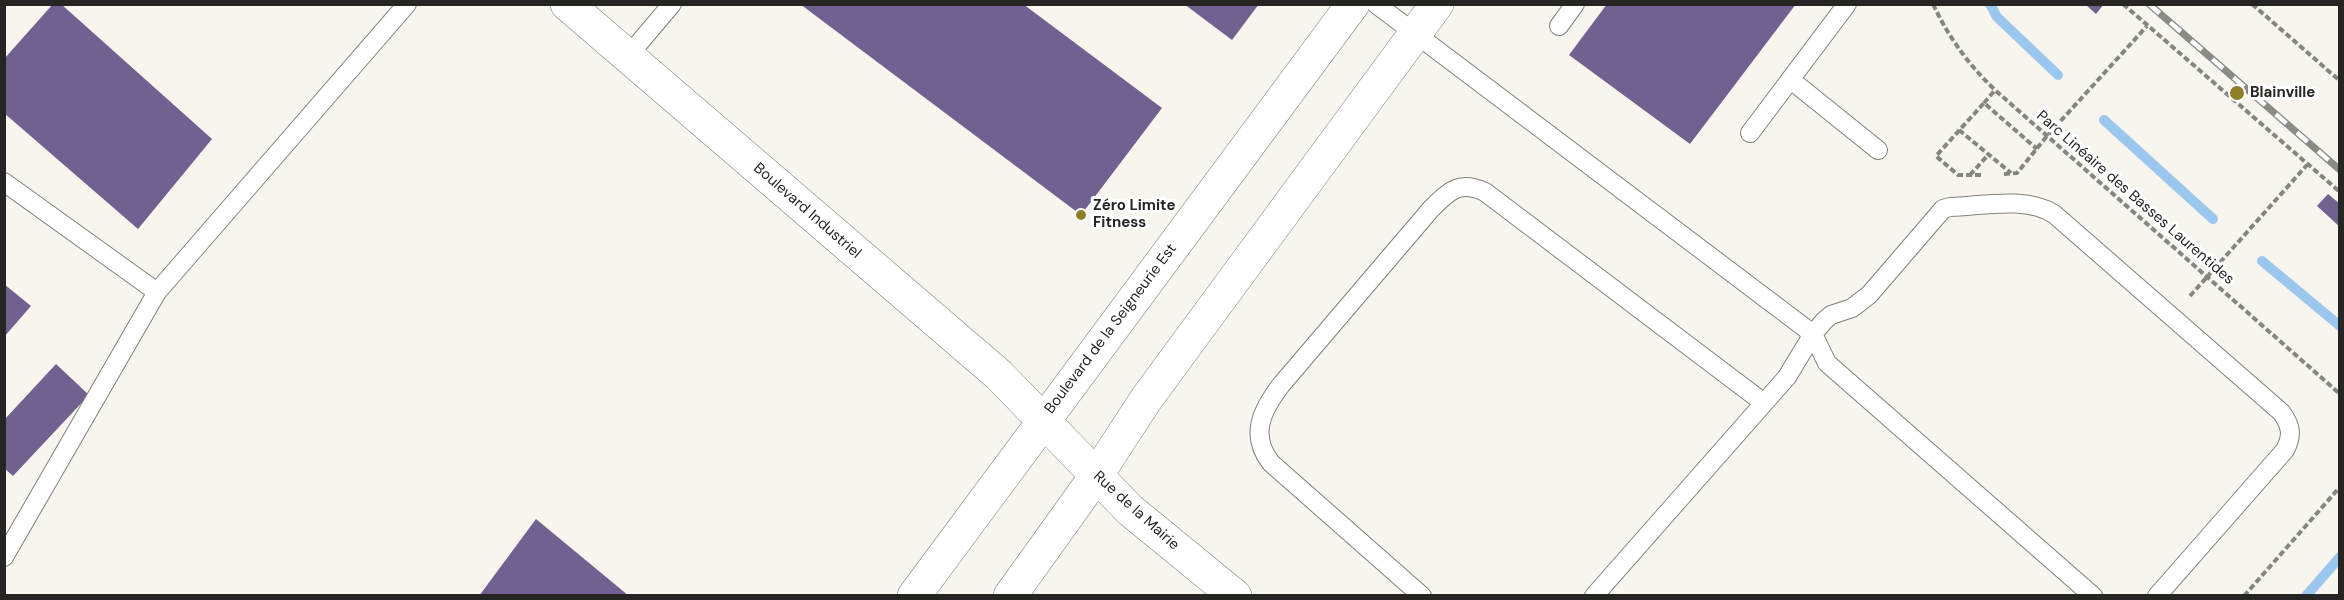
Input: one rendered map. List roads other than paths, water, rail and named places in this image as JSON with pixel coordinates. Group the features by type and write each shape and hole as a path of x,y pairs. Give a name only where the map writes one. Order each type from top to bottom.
{"main road":[{"name":"Boulevard Industriel","path":"567,4 999,375 1043,420"},
{"name":"Boulevard de la Seigneurie Est","path":"914,596 1353,4"},
{"path":"1010,596 1096,476 1147,398 1437,4"},
{"name":"Rue de la Mairie","path":"1043,420 1141,520 1235,596"}],"lane":[{"path":"4,557 157,292 407,4"},
{"path":"628,56 672,4"},
{"path":"1376,4 1813,334 1827,363 2093,596"},
{"path":"1559,26 1575,4"},
{"path":"1750,133 1847,4"},
{"path":"1791,80 1878,150"},
{"path":"4,182 157,292"},
{"path":"1422,596 1271,463 1264,454 1259,433 1264,411 1281,385 1431,209 1453,189 1465,186 1485,192 1764,403"},
{"path":"1594,596 1787,377 1813,334 1831,315 1852,308 1869,295 1943,209 2019,204 2034,205 2054,214 2282,412 2288,421 2291,431 2285,450 2157,596"}],"waterway":[{"path":"1990,4 1997,17 2058,75"},
{"path":"2104,120 2213,219"},
{"path":"2262,261 2340,326"},
{"path":"2306,596 2340,557"}],"railway":[{"path":"2149,4 2340,170"}],"place":[{"name":"Blainville","path":"2237,93"},
{"name":"Zéro Limite Fitness","path":"1081,215"}]}
